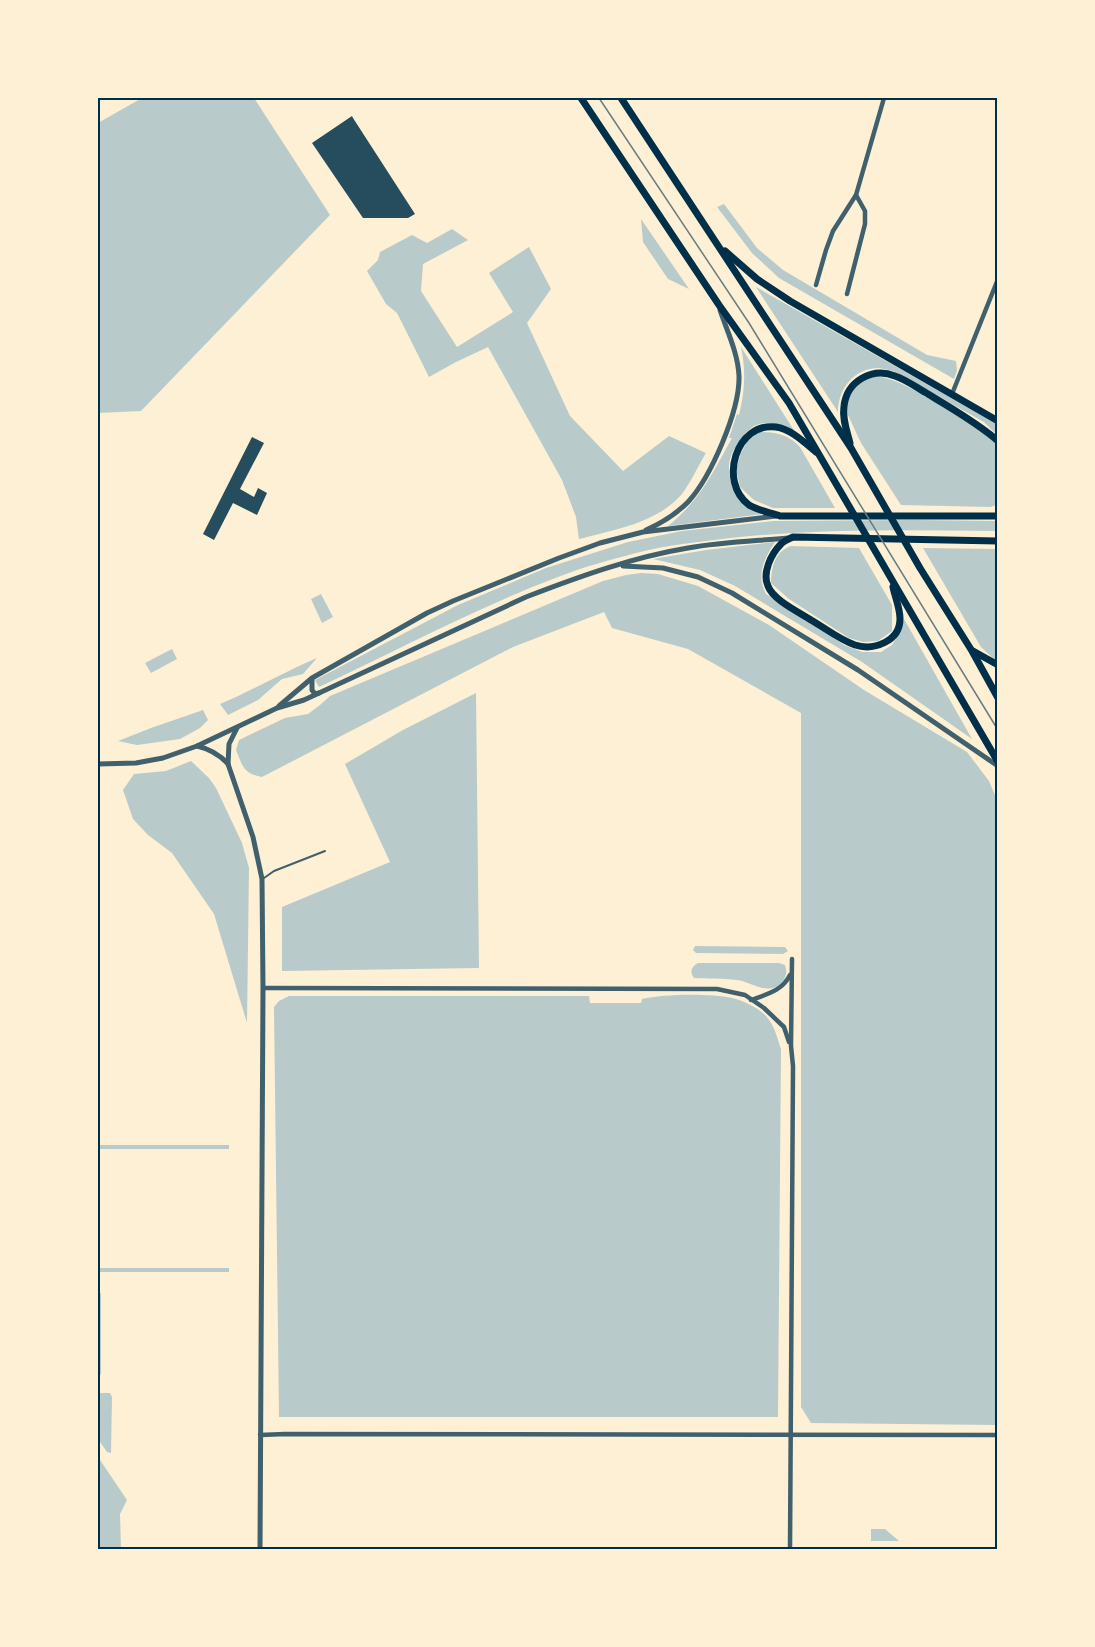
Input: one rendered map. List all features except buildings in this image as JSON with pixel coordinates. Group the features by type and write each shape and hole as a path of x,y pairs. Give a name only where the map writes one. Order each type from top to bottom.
{"main road":[{"path":"581,98 719,305 789,403 998,764"},
{"path":"621,98 851,448 998,698"},
{"path":"716,243 757,279 790,301 998,421"},
{"path":"851,448 843,415 846,396 852,385 864,376 878,372 896,376 909,383 980,426 998,441"},
{"path":"820,455 795,436 778,427 759,429 746,438 737,451 734,465 737,489 742,498 751,506 780,516 996,516"},
{"path":"891,579 900,619 896,633 880,645 863,647 855,645 785,604 770,590 766,577 771,559 781,544 793,537 998,541"},
{"path":"972,651 998,664"}],"street":[{"path":"816,285 833,231 856,195 884,98"},
{"path":"847,294 865,224 865,211 856,195"},
{"path":"952,394 998,279"},
{"path":"643,532 673,515 690,499 728,431 738,394 739,376 737,359 719,305"},
{"path":"277,708 312,678 408,624 453,601 559,558 600,543 643,532 780,516"},
{"path":"98,764 136,763 163,758 197,746 277,708 320,693 526,597 560,584 653,555 686,548 793,537"},
{"path":"616,566 663,568 698,577 732,593 858,670 998,764"},
{"path":"312,678 312,690 315,694 320,693"},
{"path":"237,728 229,744 228,764 253,837 261,879 263,988 260,1550"},
{"path":"197,746 221,756 228,764"},
{"path":"790,1550 792,958"},
{"path":"751,1000 776,990 786,983 791,974"},
{"path":"263,988 717,989 745,995 764,1008 784,1027 791,1046"},
{"path":"260,1435 998,1435"}],"lane":[{"path":"261,879 274,871 325,851"}],"shaded area":[{"path":"142,98 254,98 330,215 141,411 98,413 98,123"},
{"path":"724,204 757,248 783,270 927,355 956,361 957,370 954,379 779,278 752,253 717,207"},
{"path":"641,219 689,289 668,279 643,242"},
{"path":"452,229 468,240 423,264 421,291 457,347 513,312 489,273 529,247 551,289 527,323 570,416 623,471 669,436 706,453 682,494 672,504 648,519 579,539 576,517 562,480 488,347 429,377 397,313 386,304 367,271 378,260 380,252 412,235 427,243"},
{"path":"756,287 997,424 997,435 984,422 893,371 879,368 862,372 849,381 841,395 838,412"},
{"path":"741,347 795,432 773,424 759,424 743,436 731,456 730,476 737,496 741,502 763,514 668,526 697,496 712,475 732,438 729,438 737,414 739,415 744,389"},
{"path":"877,376 902,384 925,396 970,423 997,445 997,505 990,507 901,505 861,443 847,413 847,402 853,390 863,381"},
{"path":"760,432 782,435 800,447 835,508 773,508 754,500 740,487 736,469 741,453 748,440"},
{"path":"773,521 997,521 997,531 864,530 797,533 730,538 648,550 567,573 467,616 319,687 315,680 458,605 546,568 628,542 682,531"},
{"path":"775,542 763,567 762,580 766,594 844,645 862,652 881,652 892,645 904,619 972,739 862,662 735,586 700,570 653,559"},
{"path":"791,546 859,548 892,605 892,631 878,641 863,642 849,638 789,599 771,583 771,577 778,556"},
{"path":"923,548 997,549 997,662 981,647"},
{"path":"641,573 658,574 698,586 769,625 864,690 967,752 989,781 997,800 997,1425 811,1423 801,1407 801,713 688,649 612,628 604,612 513,647 262,777 247,771 240,761 236,750 239,740 285,718 308,714 330,696 603,581"},
{"path":"321,594 333,617 322,623 311,599"},
{"path":"172,649 177,659 151,673 145,663"},
{"path":"317,658 303,674 282,679 258,700 228,715 220,704 293,669"},
{"path":"476,693 479,968 282,971 282,907 390,862 345,764 403,730"},
{"path":"203,710 208,720 200,728 180,739 137,745 118,741 151,728"},
{"path":"191,761 216,788 242,843 249,868 247,1023 214,914 172,853 148,835 133,819 123,790 134,774 166,771"},
{"path":"695,946 785,947 788,951 783,954 696,953 693,950"},
{"path":"698,963 779,963 785,965 786,974 784,980 777,986 766,988 737,980 694,978 692,969"},
{"path":"699,995 736,999 762,1012 773,1027 781,1049 778,1417 279,1417 274,1007 279,1001 289,996 589,996 590,1003 641,1003 642,999 651,997"},
{"path":"98,1145 229,1145 229,1149 98,1149"},
{"path":"98,1268 229,1268 229,1272 98,1272"},
{"path":"98,1293 101,1293 101,1374 98,1377"},
{"path":"98,1393 110,1393 112,1397 111,1453 107,1452 98,1439"},
{"path":"98,1457 127,1500 120,1514 121,1549 98,1549"},
{"path":"871,1529 885,1529 899,1541 871,1541"}],"tram line":[{"path":"599,98 749,323 998,730"}]}
